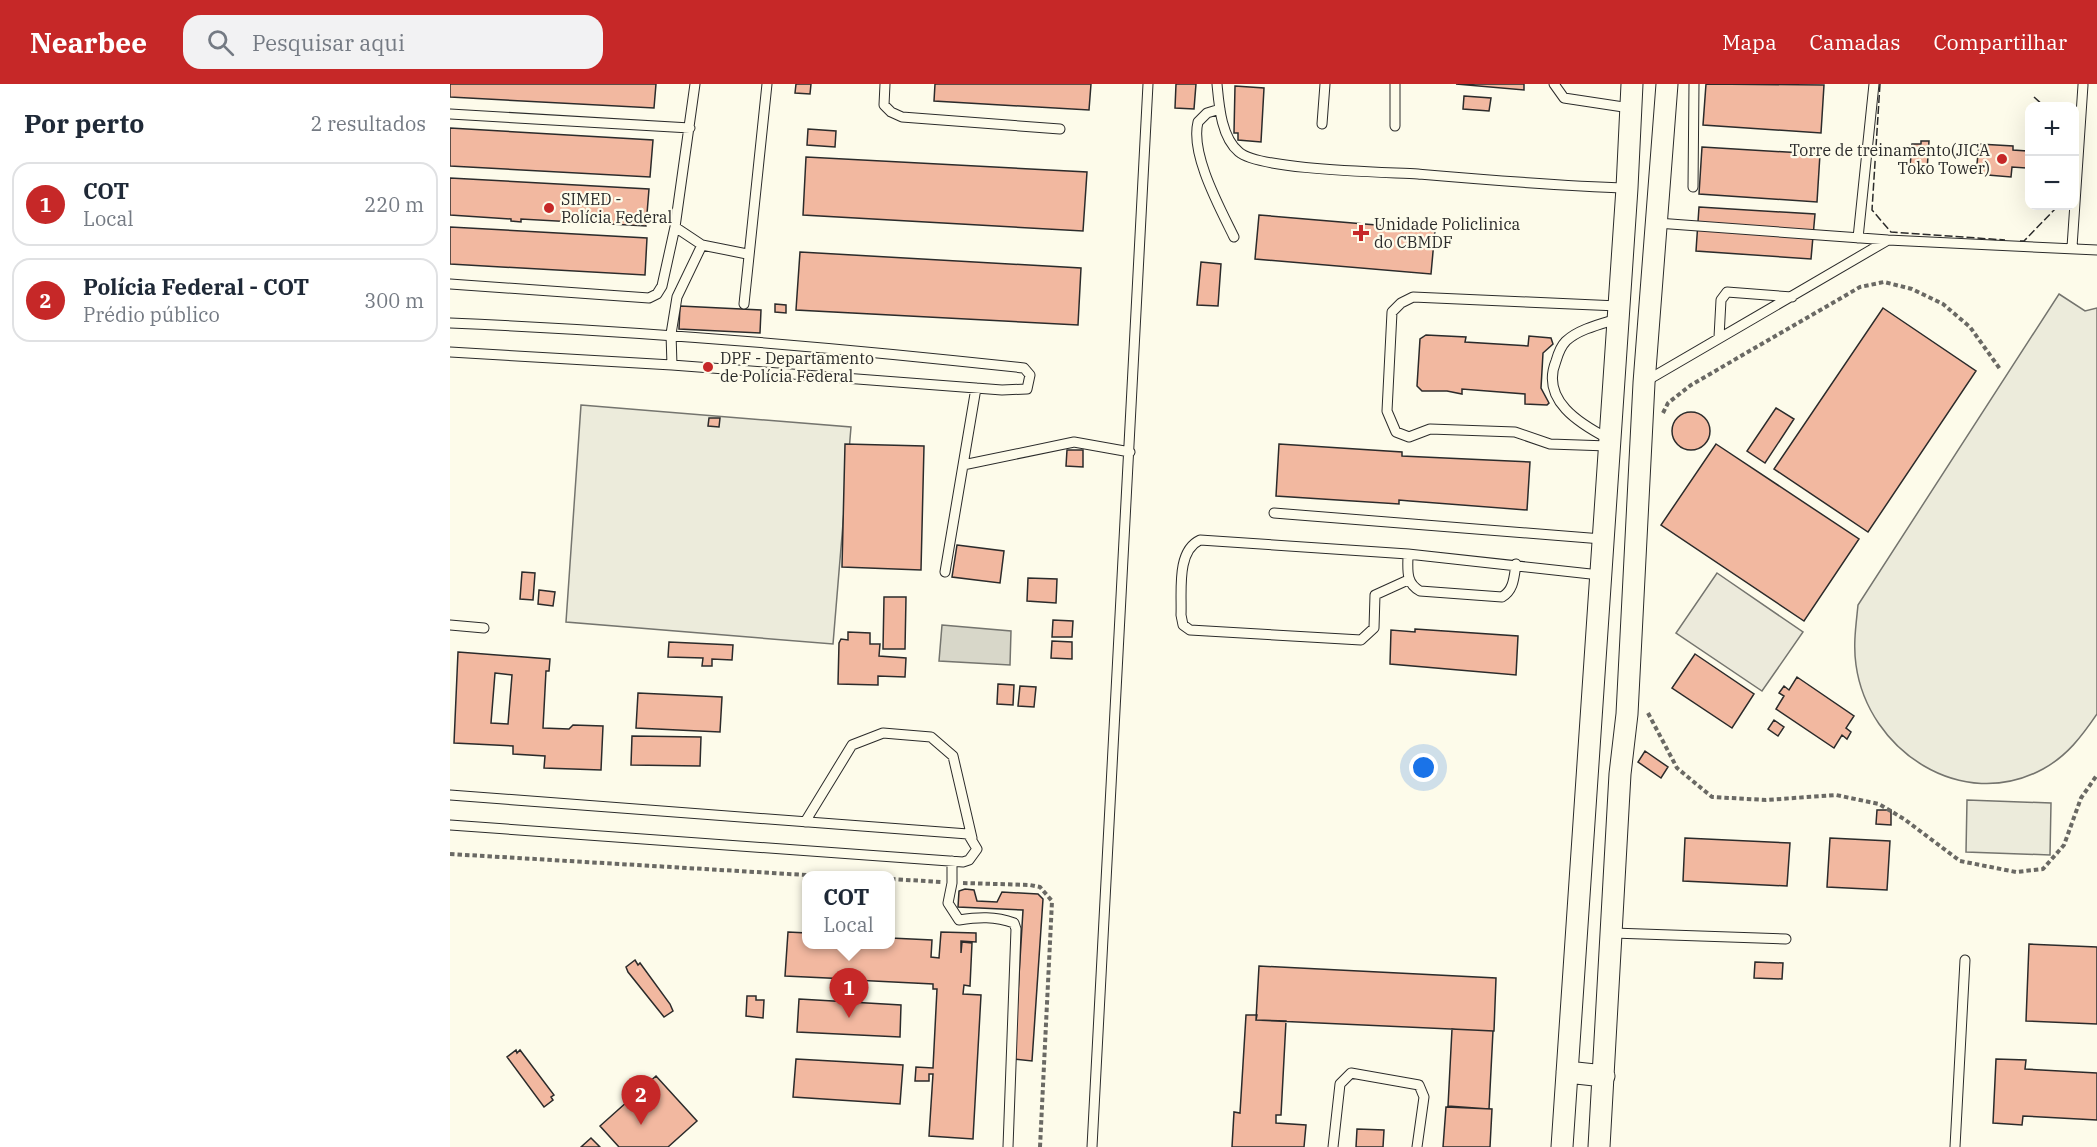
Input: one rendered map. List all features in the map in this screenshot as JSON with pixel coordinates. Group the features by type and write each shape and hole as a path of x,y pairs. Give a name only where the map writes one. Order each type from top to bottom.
{"street":[{"path":"1562,1147 1627,189 1632,84"},
{"path":"1599,1147 1620,774 1627,714 1644,383 1667,84"},
{"path":"1630,113 1664,123"},
{"path":"1607,473 1639,473"},
{"path":"1587,775 1620,774"},
{"path":"1568,1072 1604,1076"}],"lane":[{"path":"450,284 649,298 657,294 662,286 675,227 695,84"},
{"path":"744,304 747,254 767,84"},
{"path":"885,84 884,105 891,112 902,117 1060,129"},
{"path":"1092,1147 1148,84"},
{"path":"1217,84 1220,109 1229,138 1237,150 1248,157 1301,167 1627,189"},
{"path":"1322,124 1325,84"},
{"path":"1395,84 1395,126"},
{"path":"1554,84 1564,98 1630,113"},
{"path":"1693,187 1694,84"},
{"path":"1858,238 1874,84"},
{"path":"2072,247 2082,85"},
{"path":"1220,109 1207,113 1198,122 1198,150 1216,200 1234,237"},
{"path":"450,114 690,128"},
{"path":"1657,223 1888,240 2072,247 2097,250"},
{"path":"675,227 702,245 747,254"},
{"path":"1644,383 1888,240"},
{"path":"672,365 671,334 677,297 702,245"},
{"path":"1719,337 1721,300 1727,292 1792,297"},
{"path":"1609,443 1550,444 1515,432 1430,429 1409,437 1401,435 1392,428 1387,411 1389,341 1392,312 1401,303 1413,297 1617,313"},
{"path":"1609,443 1568,413 1553,390 1553,367 1567,340 1617,313"},
{"path":"450,323 671,334 1024,368 1030,375 1027,388 1023,390 450,352"},
{"path":"945,572 975,388"},
{"path":"963,465 1074,442 1130,452"},
{"path":"1274,513 1602,539"},
{"path":"1408,580 1376,595 1374,628 1361,640 1190,630 1183,625 1181,615 1185,554 1191,544 1200,540 1408,554 1600,574"},
{"path":"1408,554 1408,580 1420,591 1502,597 1509,593 1514,583 1516,564"},
{"path":"450,625 484,628"},
{"path":"450,825 952,861 969,860 977,849 972,838 953,756 931,737 883,733 852,745 805,822"},
{"path":"450,795 968,834 972,838"},
{"path":"952,861 952,883 948,903 959,920 979,916 1002,918 1014,923 1016,929 1008,1147"},
{"path":"1612,933 1786,939"},
{"path":"1954,1147 1965,960"},
{"path":"1333,1147 1340,1084 1351,1073 1419,1085 1424,1097 1417,1147"}],"path":[{"path":"1660,420 1668,403 1690,385 1860,287 1884,282 1912,289 1943,304 1970,327 2000,369"},
{"path":"1647,711 1677,768 1712,796 1766,800 1836,795 1879,804 1904,819 1960,861 2016,872 2043,869 2064,845 2081,798 2097,775"},
{"path":"450,854 802,875"}],"shaded area":[{"path":"2059,294 2085,311 2097,308 2097,714 2073,745 2043,769 2012,781 1981,783 1951,778 1924,766 1899,747 1879,724 1864,696 1856,665 1858,605"},
{"path":"581,405 851,427 833,644 566,622"},
{"path":"1717,573 1803,632 1762,691 1676,633"},
{"path":"942,625 1011,631 1010,665 939,661"},
{"path":"1967,800 2051,803 2050,855 1966,852"}],"building":[{"path":"450,84 656,84 654,108 450,97"},
{"path":"796,84 811,84 810,94 795,93"},
{"path":"935,84 1091,84 1089,110 934,101"},
{"path":"1176,84 1196,84 1194,109 1175,108"},
{"path":"1456,84 1524,84 1524,90"},
{"path":"1706,84 1824,85 1821,133 1703,125"},
{"path":"1235,86 1264,88 1261,142 1238,140 1238,133 1234,133"},
{"path":"1464,96 1491,98 1489,111 1463,109"},
{"path":"450,128 653,140 650,177 450,166"},
{"path":"808,129 836,131 835,147 807,145"},
{"path":"1921,141 1929,141 1927,171 1910,167 1912,144 1921,144"},
{"name":"Torre de treinamento(JICA Toko Tower)","path":"1979,144 2013,146 2013,150 2025,151 2025,168 2012,167 2011,177 1976,174"},
{"path":"1702,147 1820,154 1817,202 1699,194"},
{"path":"806,157 1087,172 1083,231 803,215"},
{"name":"SIMED - Polícia Federal","path":"450,178 649,189 646,226 521,219 521,222 511,221 511,219 450,215"},
{"path":"1699,207 1815,214 1811,259 1696,251"},
{"path":"1259,215 1435,230 1431,274 1255,259"},
{"path":"450,227 647,238 645,275 450,264"},
{"path":"800,252 1081,268 1078,325 796,310"},
{"path":"1201,262 1221,264 1218,306 1197,305"},
{"path":"775,304 786,305 786,313 775,312"},
{"path":"680,306 761,310 760,333 679,329"},
{"path":"1883,308 1976,371 1868,532 1774,469"},
{"path":"1426,335 1466,337 1465,342 1528,346 1529,336 1551,338 1553,344 1543,353 1541,388 1549,403 1547,405 1525,404 1525,394 1462,389 1462,394 1447,391 1422,391 1417,386 1420,339"},
{"path":"1776,408 1794,419 1765,463 1747,451"},
{"path":"1691,412 1704,418 1710,431 1704,444 1691,450 1678,444 1672,431 1678,418"},
{"path":"709,418 720,418 719,427 708,426"},
{"path":"845,444 924,446 921,570 842,567"},
{"path":"1279,444 1402,452 1402,456 1530,462 1527,510 1399,500 1399,504 1276,496"},
{"path":"1716,444 1859,539 1804,621 1661,525"},
{"path":"1067,450 1083,450 1083,467 1066,466"},
{"path":"957,545 1004,551 1000,583 952,577"},
{"path":"522,572 535,573 533,600 520,599"},
{"path":"1028,578 1057,579 1056,603 1027,601"},
{"path":"539,590 555,592 553,606 538,604"},
{"path":"884,597 906,597 905,649 883,649"},
{"path":"1053,620 1073,621 1072,637 1052,637"},
{"path":"1415,629 1518,636 1516,675 1390,664 1391,630 1415,632"},
{"path":"848,632 870,633 870,644 880,644 879,656 906,658 905,677 878,676 878,685 838,684 839,643 841,639 848,640"},
{"path":"1052,641 1072,642 1072,659 1051,658"},
{"path":"669,642 733,645 732,660 712,659 712,666 702,666 703,658 668,657"},
{"path":"458,652 550,659 549,671 546,671 543,728 569,729 573,725 603,726 601,770 544,768 545,756 513,754 513,746 454,743","holes":["495,673 512,675 508,724 491,723"]},
{"path":"1695,654 1754,694 1732,728 1672,688"},
{"path":"1797,677 1854,716 1846,728 1851,732 1847,739 1842,735 1834,748 1776,709 1784,696 1779,693 1784,686 1789,690"},
{"path":"998,684 1014,685 1013,705 997,704"},
{"path":"1020,686 1036,687 1034,707 1018,706"},
{"path":"638,693 722,697 720,732 636,728"},
{"path":"1774,720 1784,727 1778,736 1768,729"},
{"path":"632,736 701,737 700,766 631,765"},
{"path":"1645,751 1668,767 1661,778 1638,762"},
{"path":"1877,810 1891,810 1891,825 1876,824"},
{"path":"1685,838 1790,843 1787,886 1683,881"},
{"path":"1830,838 1890,841 1887,890 1827,887"},
{"path":"974,890 977,901 997,902 1002,892 1038,894 1043,899 1032,1061 1014,1059 1023,910 958,907 959,891"},
{"path":"788,932 802,933 802,949 895,949 895,938 932,940 931,957 939,958 941,932 976,933 976,942 961,941 961,953 962,942 972,943 970,986 964,985 963,994 981,995 973,1139 929,1136 933,1074 929,1074 929,1081 915,1081 916,1067 933,1068 937,989 933,989 933,984 854,980 853,996 840,995 840,982 848,982 848,979 785,976"},
{"path":"2029,944 2097,947 2097,1024 2026,1021"},
{"path":"635,960 638,965 640,963 670,1004 673,1011 664,1017 628,972 626,967"},
{"path":"1755,962 1783,963 1782,979 1754,978"},
{"path":"1259,966 1496,978 1494,1031 1256,1020"},
{"path":"747,996 756,996 756,1000 764,1000 763,1018 746,1016"},
{"path":"799,999 901,1005 900,1037 797,1032"},
{"path":"1246,1015 1257,1015 1256,1020 1286,1021 1281,1115 1276,1115 1276,1123 1306,1125 1304,1147 1232,1147 1234,1112 1240,1113"},
{"path":"1452,1029 1493,1031 1489,1109 1448,1106"},
{"path":"516,1050 517,1053 520,1050 554,1095 551,1097 553,1100 544,1107 507,1057"},
{"path":"796,1059 903,1065 900,1104 793,1097"},
{"path":"1996,1059 2026,1060 2025,1069 2097,1073 2097,1120 2023,1116 2022,1125 1993,1123"},
{"path":"656,1076 697,1121 668,1147 619,1147 600,1126"},
{"path":"1446,1107 1492,1109 1490,1147 1443,1147"},
{"path":"1357,1129 1384,1130 1383,1147 1356,1147"},
{"path":"591,1138 600,1147 581,1147"}],"fence":[{"path":"1880,84 1872,210 1891,232 2005,240"},
{"path":"2034,97 2040,102"},
{"path":"2020,241 2024,241 2054,210"}],"place":[{"name":"Torre de treinamento(JICA Toko Tower)","path":"2002,159"},
{"name":"SIMED - Polícia Federal","path":"549,208"},
{"name":"Unidade Policlinica do CBMDF","path":"1361,233"},
{"name":"DPF - Departamento de Polícia Federal","path":"708,367"},
{"name":"COT","path":"849,1018"},
{"name":"Polícia Federal - COT","path":"641,1125"}]}
